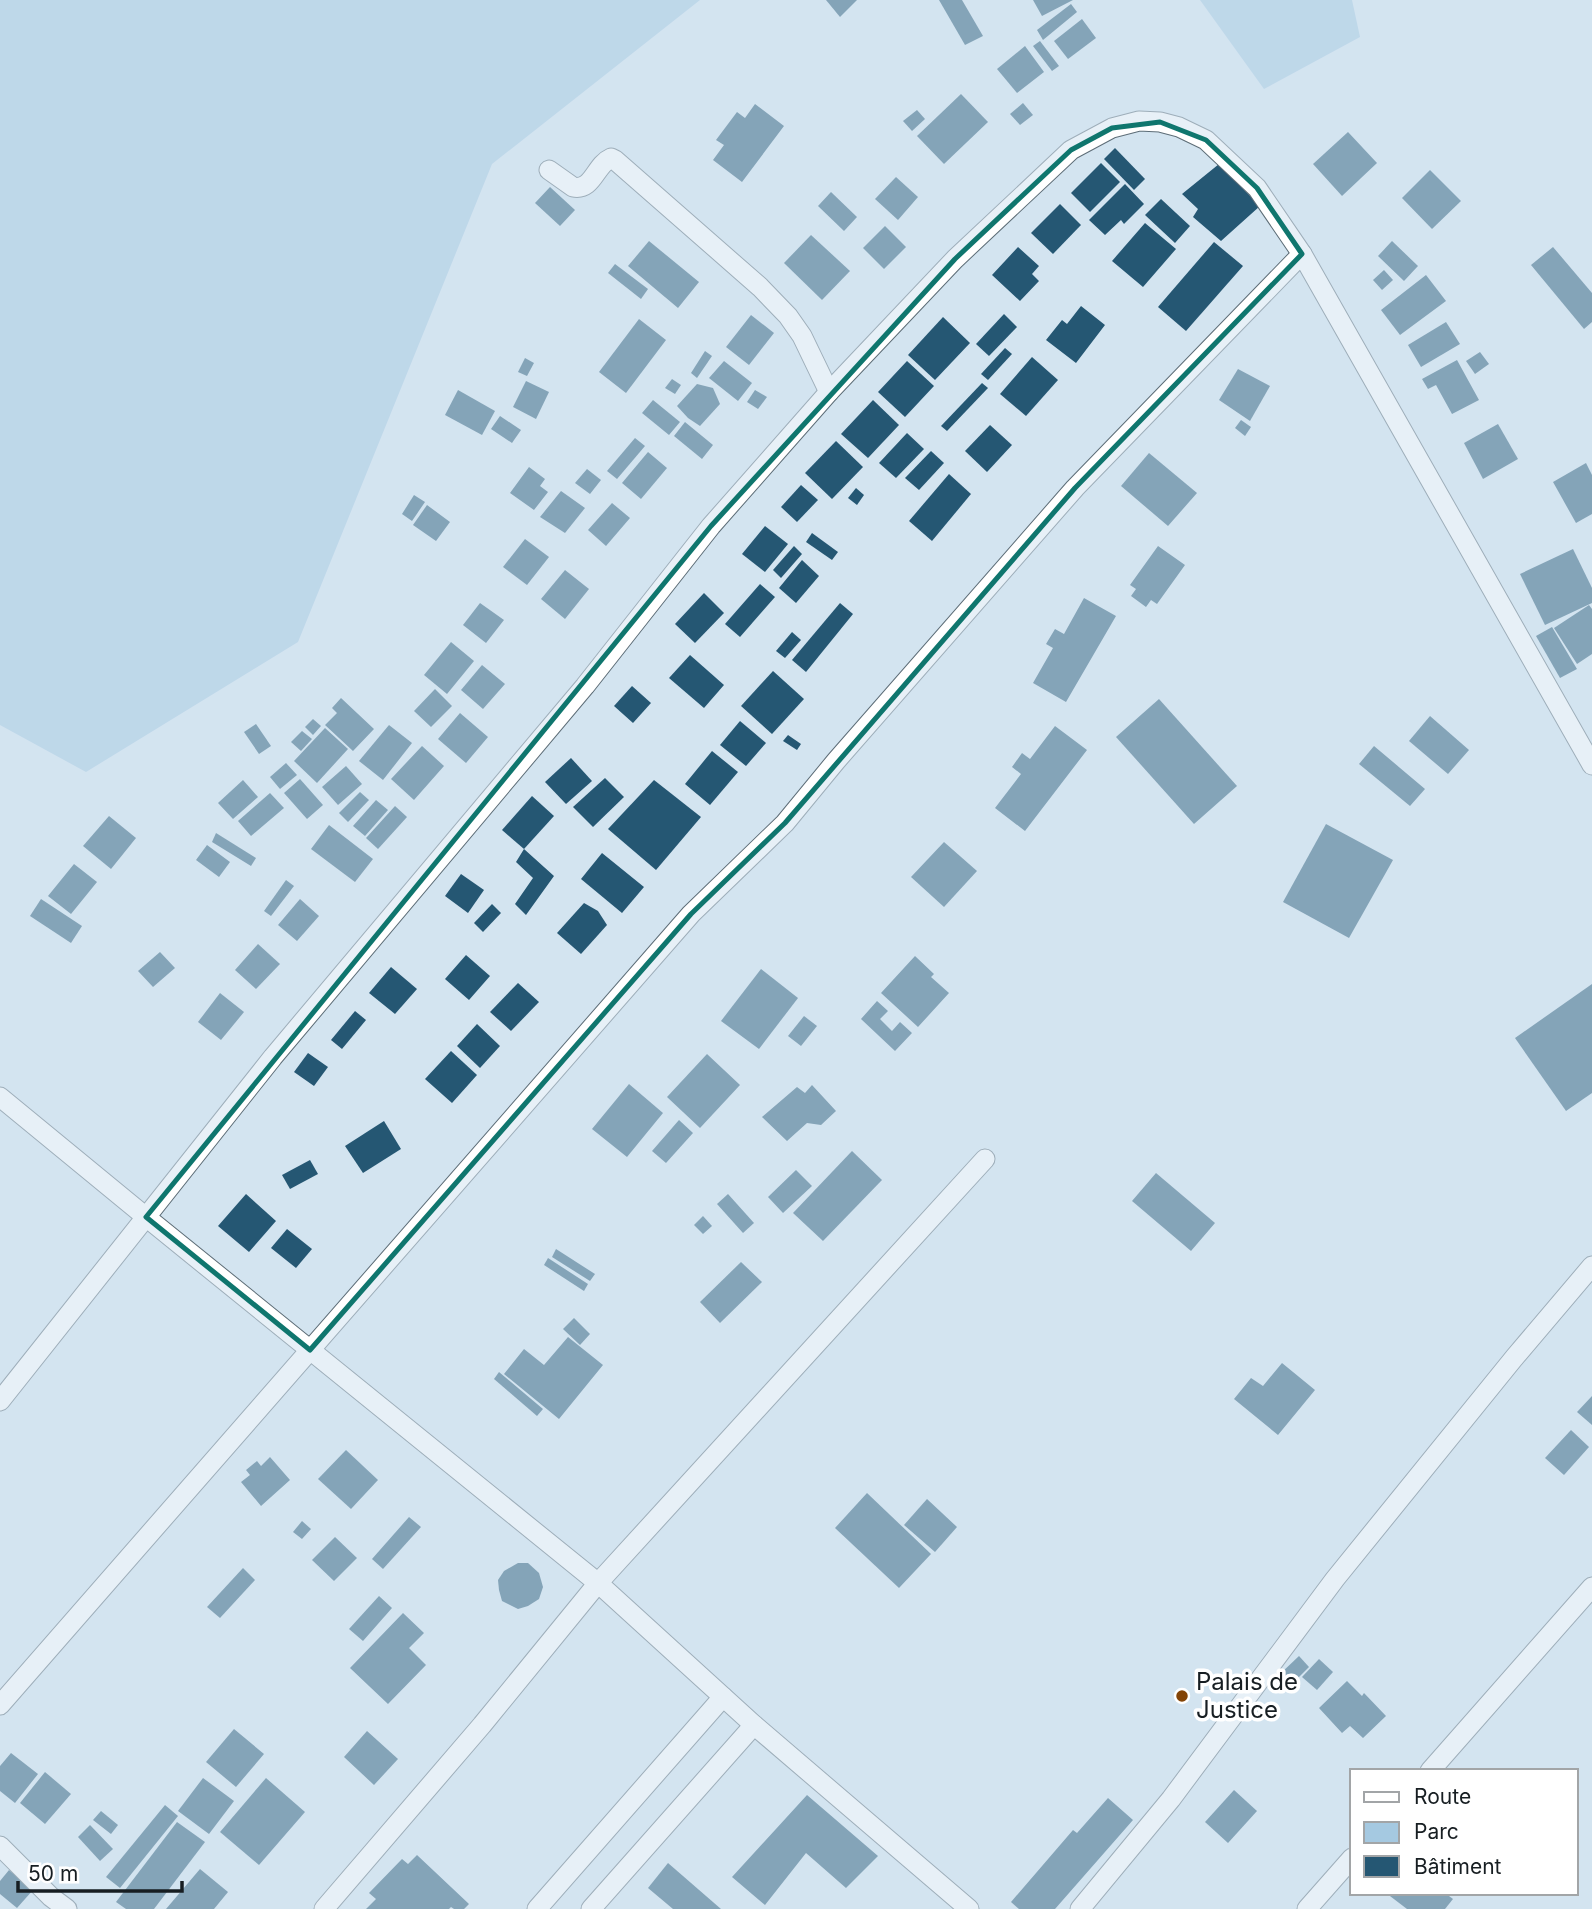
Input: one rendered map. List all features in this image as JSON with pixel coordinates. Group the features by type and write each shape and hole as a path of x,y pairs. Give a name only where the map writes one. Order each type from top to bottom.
{"street":[{"path":"0,1401 274,1057 585,686 711,526 829,392 955,259 1071,150 1112,128 1139,121 1160,122 1179,127 1206,140 1257,188 1302,254 1592,765"},
{"path":"549,170 577,189 586,185 604,162 611,158 615,160 760,287 788,316 803,336 829,392"},
{"path":"0,1705 691,914 785,823 835,761 1075,488 1302,254"},
{"path":"0,1097 598,1583 754,1725 969,1909"},
{"path":"324,1909 482,1725 598,1583 985,1159"},
{"path":"1080,1909 1171,1799 1335,1579 1592,1266"},
{"path":"1432,1769 1592,1587"},
{"path":"537,1909 723,1697"},
{"path":"592,1909 754,1725"},
{"path":"0,1846 53,1905"},
{"path":"1307,1909 1350,1860"}],"highlighted area":[{"path":"1160,122 1206,140 1257,188 1302,254 1075,488 785,823 691,914 310,1350 146,1217 711,526 955,259 1071,150 1112,128"}],"green space":[{"path":"0,0 700,0 492,164 298,642 86,772 0,725"},
{"path":"1200,0 1352,0 1360,37 1264,89"}],"building":[{"path":"826,0 857,0 840,17"},
{"path":"939,0 962,0 983,36 965,45"},
{"path":"1033,0 1073,0 1042,16"},
{"path":"1071,4 1077,12 1043,40 1037,30"},
{"path":"1082,19 1096,38 1068,59 1054,41"},
{"path":"1040,41 1059,66 1052,71 1033,46"},
{"path":"1025,46 1044,72 1017,93 997,69"},
{"path":"961,94 988,122 944,164 917,136"},
{"path":"1023,103 1033,115 1020,125 1010,114"},
{"path":"755,104 784,126 742,182 713,160 724,145 716,140 737,112 745,118"},
{"path":"917,110 925,119 912,131 903,121"},
{"path":"1348,132 1377,163 1342,196 1313,164"},
{"path":"1115,148 1145,179 1134,190 1104,159"},
{"path":"1101,163 1120,182 1090,212 1071,193"},
{"path":"1219,164 1260,206 1221,241 1193,217 1198,209 1182,194"},
{"path":"1430,170 1461,201 1432,229 1402,198"},
{"path":"896,177 918,197 898,220 875,199"},
{"path":"1125,184 1144,204 1124,224 1121,220 1105,235 1089,220"},
{"path":"550,187 575,210 560,226 535,203"},
{"path":"831,192 857,217 844,231 818,206"},
{"path":"1161,199 1190,226 1175,243 1145,215"},
{"path":"1060,204 1081,225 1053,254 1031,233"},
{"path":"1145,223 1176,249 1143,287 1112,261"},
{"path":"885,226 906,247 884,269 863,248"},
{"path":"811,235 850,271 822,300 784,263"},
{"path":"649,241 699,282 678,308 628,266"},
{"path":"1392,241 1418,266 1404,281 1378,256"},
{"path":"1214,242 1243,266 1186,331 1158,307"},
{"path":"1018,247 1039,266 1032,274 1039,281 1020,301 992,275"},
{"path":"1553,247 1592,293 1592,322 1584,329 1531,265"},
{"path":"615,264 648,289 641,299 608,273"},
{"path":"1384,270 1393,280 1382,290 1373,280"},
{"path":"1426,275 1446,301 1400,335 1381,310"},
{"path":"1081,306 1105,325 1076,363 1046,340 1062,320 1067,324"},
{"path":"1004,314 1017,327 989,356 976,344"},
{"path":"751,315 774,333 749,365 726,347"},
{"path":"943,317 970,343 935,380 908,355"},
{"path":"639,319 666,340 626,393 599,372"},
{"path":"1446,322 1460,344 1421,367 1408,345"},
{"path":"1005,348 1012,354 988,380 981,374"},
{"path":"705,351 712,356 697,378 691,373"},
{"path":"1480,352 1489,364 1475,374 1466,361"},
{"path":"1032,357 1058,380 1026,416 1000,394"},
{"path":"525,358 534,363 527,376 518,372"},
{"path":"1457,360 1479,400 1452,414 1436,385 1428,389 1422,379"},
{"path":"724,361 752,383 738,401 709,378"},
{"path":"907,361 934,386 905,417 878,392"},
{"path":"1238,369 1270,386 1250,421 1219,400"},
{"path":"672,379 681,385 675,394 665,388"},
{"path":"526,381 549,392 536,419 513,407"},
{"path":"982,383 988,388 947,431 941,426"},
{"path":"697,384 713,388 720,404 700,426 677,406"},
{"path":"458,390 495,411 482,435 445,415"},
{"path":"755,390 767,397 758,409 747,402"},
{"path":"653,400 680,422 669,435 642,413"},
{"path":"873,400 899,425 868,458 841,434"},
{"path":"500,416 521,430 512,443 491,429"},
{"path":"1241,420 1251,427 1245,436 1235,428"},
{"path":"685,422 713,445 702,459 674,436"},
{"path":"1498,424 1518,459 1483,479 1464,443"},
{"path":"990,425 1012,445 987,472 965,451"},
{"path":"907,433 924,449 896,478 879,463"},
{"path":"635,438 645,446 617,479 607,471"},
{"path":"836,441 863,467 832,499 805,473"},
{"path":"931,451 944,463 919,490 905,478"},
{"path":"648,452 667,468 641,499 622,483"},
{"path":"1149,453 1197,493 1168,526 1121,486"},
{"path":"1586,463 1592,475 1592,514 1576,523 1553,482"},
{"path":"529,467 545,479 540,486 548,492 534,510 510,493"},
{"path":"587,469 601,480 590,494 575,483"},
{"path":"949,474 971,494 932,541 909,521"},
{"path":"801,485 818,500 797,522 781,507"},
{"path":"856,488 864,495 857,505 848,498"},
{"path":"561,491 585,508 565,533 540,517"},
{"path":"414,495 425,502 412,521 402,514"},
{"path":"612,503 630,518 606,546 588,530"},
{"path":"427,505 450,522 436,541 413,525"},
{"path":"765,526 788,544 765,572 742,554"},
{"path":"812,533 838,552 832,560 806,542"},
{"path":"525,539 549,557 527,585 503,567"},
{"path":"794,546 802,554 781,578 773,570"},
{"path":"1158,546 1185,565 1157,604 1151,600 1146,607 1131,596 1136,589 1130,585"},
{"path":"1573,549 1592,588 1592,603 1545,625 1520,574"},
{"path":"802,560 819,576 796,603 779,588"},
{"path":"565,570 589,589 565,619 541,599"},
{"path":"760,584 775,597 740,637 725,624"},
{"path":"704,593 724,613 695,643 675,624"},
{"path":"1084,598 1116,616 1066,702 1033,683 1053,648 1046,644 1055,629 1064,634"},
{"path":"480,603 504,620 486,643 463,625"},
{"path":"840,603 853,614 806,672 792,660"},
{"path":"1589,605 1592,609 1592,654 1577,664 1554,628"},
{"path":"1552,627 1577,669 1560,678 1536,636"},
{"path":"792,632 801,640 785,658 776,651"},
{"path":"451,642 474,661 447,694 424,675"},
{"path":"690,655 724,685 704,708 669,678"},
{"path":"482,665 505,684 483,709 461,690"},
{"path":"773,671 804,699 772,734 741,706"},
{"path":"632,686 651,703 633,723 614,706"},
{"path":"435,689 452,706 431,727 414,711"},
{"path":"341,698 374,729 353,751 325,725 337,713 332,708"},
{"path":"1159,699 1237,786 1194,824 1116,737"},
{"path":"460,713 488,737 466,763 438,739"},
{"path":"1430,716 1469,750 1448,774 1409,741"},
{"path":"313,719 321,726 313,735 305,727"},
{"path":"740,721 766,743 746,766 720,745"},
{"path":"256,724 271,746 259,754 244,732"},
{"path":"389,725 412,743 383,780 359,761"},
{"path":"1055,726 1087,750 1025,831 995,808 1021,774 1012,767 1022,753 1030,759"},
{"path":"325,728 348,749 317,783 294,761"},
{"path":"302,731 312,739 301,751 291,742"},
{"path":"788,735 801,744 797,750 783,741"},
{"path":"422,746 444,766 414,800 391,779"},
{"path":"1374,746 1425,789 1410,806 1359,764"},
{"path":"712,751 738,772 710,805 685,784"},
{"path":"571,758 592,781 566,804 545,782"},
{"path":"286,763 297,775 280,789 270,777"},
{"path":"346,766 362,784 338,805 322,787"},
{"path":"605,778 624,797 593,827 573,807"},
{"path":"300,779 323,805 307,819 284,793"},
{"path":"243,780 258,797 233,819 218,803"},
{"path":"654,780 701,817 656,870 608,829"},
{"path":"360,792 369,800 348,822 339,813"},
{"path":"270,793 284,808 251,836 238,821"},
{"path":"532,796 554,816 524,849 502,830"},
{"path":"376,800 388,810 365,836 353,826"},
{"path":"395,806 407,817 378,849 366,838"},
{"path":"109,816 136,838 111,869 83,846"},
{"path":"1326,824 1393,860 1349,938 1283,902"},
{"path":"329,825 373,859 355,882 311,849"},
{"path":"216,833 256,858 251,866 212,842"},
{"path":"944,842 977,871 944,907 911,877"},
{"path":"207,845 230,862 219,877 196,860"},
{"path":"524,849 554,876 526,915 515,904 533,878 516,862"},
{"path":"602,853 644,887 622,913 581,879"},
{"path":"74,864 97,882 71,914 48,896"},
{"path":"461,874 484,890 468,913 445,896"},
{"path":"286,880 294,886 271,916 264,911"},
{"path":"41,899 82,926 71,943 30,916"},
{"path":"300,899 319,916 297,941 278,925"},
{"path":"584,903 598,911 607,925 581,954 557,933"},
{"path":"492,904 501,913 483,932 474,923"},
{"path":"258,944 280,964 256,989 235,970"},
{"path":"160,952 175,968 153,987 138,971"},
{"path":"466,955 490,976 469,1000 445,979"},
{"path":"915,956 934,974 931,977 949,993 918,1027 881,993"},
{"path":"391,967 417,989 395,1014 369,993"},
{"path":"761,969 798,998 759,1049 721,1021"},
{"path":"518,983 539,1002 511,1031 490,1012"},
{"path":"1592,984 1592,1093 1566,1111 1515,1038"},
{"path":"220,993 244,1012 221,1040 198,1022"},
{"path":"877,1001 888,1011 880,1019 892,1031 900,1022 912,1033 895,1051 861,1019"},
{"path":"355,1011 366,1020 342,1049 331,1040"},
{"path":"804,1016 817,1026 801,1046 788,1036"},
{"path":"477,1024 500,1046 480,1068 457,1046"},
{"path":"451,1051 477,1075 452,1103 425,1079"},
{"path":"308,1053 328,1067 314,1086 294,1072"},
{"path":"707,1054 740,1085 700,1128 667,1097"},
{"path":"629,1084 663,1113 627,1157 592,1129"},
{"path":"812,1085 836,1111 821,1125 807,1123 787,1141 762,1117 797,1087 805,1093"},
{"path":"679,1120 693,1133 666,1163 652,1151"},
{"path":"384,1121 401,1149 363,1173 345,1146"},
{"path":"852,1151 882,1180 823,1241 793,1213"},
{"path":"310,1160 318,1174 290,1189 282,1175"},
{"path":"796,1170 812,1186 783,1213 768,1197"},
{"path":"1156,1173 1215,1223 1191,1251 1132,1201"},
{"path":"246,1194 276,1221 249,1252 218,1226"},
{"path":"728,1194 754,1223 743,1233 717,1204"},
{"path":"703,1216 712,1226 703,1234 694,1225"},
{"path":"287,1229 312,1249 296,1268 271,1248"},
{"path":"556,1249 595,1274 590,1281 552,1257"},
{"path":"548,1258 588,1284 584,1291 544,1265"},
{"path":"741,1262 762,1282 720,1323 700,1302"},
{"path":"574,1318 590,1334 580,1345 563,1329"},
{"path":"568,1337 603,1365 559,1419 504,1374 524,1349 544,1365"},
{"path":"1282,1363 1315,1390 1278,1435 1234,1399 1251,1378 1263,1386"},
{"path":"499,1372 543,1409 537,1416 494,1379"},
{"path":"1592,1396 1592,1425 1577,1412"},
{"path":"1571,1430 1589,1447 1564,1475 1545,1458"},
{"path":"346,1450 378,1480 351,1509 318,1479"},
{"path":"270,1457 290,1480 261,1506 241,1482 250,1475 246,1470 257,1461 261,1466"},
{"path":"867,1493 931,1554 899,1588 835,1528"},
{"path":"927,1499 957,1527 935,1552 904,1525"},
{"path":"409,1517 421,1527 383,1569 372,1559"},
{"path":"302,1521 311,1529 302,1539 293,1532"},
{"path":"335,1537 357,1558 334,1581 312,1560"},
{"path":"518,1563 528,1563 539,1573 543,1587 539,1599 518,1609 502,1601 498,1580 504,1571"},
{"path":"243,1568 255,1580 220,1618 207,1607"},
{"path":"379,1596 392,1608 363,1641 349,1629"},
{"path":"403,1613 424,1633 409,1648 426,1665 388,1704 350,1668"},
{"path":"1299,1656 1309,1667 1291,1685 1280,1674"},
{"path":"1319,1659 1333,1672 1317,1690 1302,1677"},
{"path":"1347,1681 1362,1696 1364,1693 1386,1716 1363,1738 1350,1726 1342,1733 1319,1708"},
{"path":"234,1729 264,1754 236,1787 206,1762"},
{"path":"367,1731 398,1759 374,1785 344,1757"},
{"path":"11,1753 38,1774 15,1803 0,1791 0,1766"},
{"path":"45,1772 71,1794 45,1824 20,1803"},
{"path":"203,1778 234,1801 209,1834 178,1811"},
{"path":"266,1778 305,1812 259,1865 220,1832"},
{"path":"1234,1790 1257,1811 1228,1843 1205,1822"},
{"path":"807,1795 878,1856 846,1888 806,1853 765,1905 732,1877"},
{"path":"1108,1798 1133,1820 1055,1909 1019,1909 1011,1902 1073,1830 1077,1833"},
{"path":"165,1805 178,1816 120,1888 106,1877"},
{"path":"101,1811 118,1825 111,1834 93,1820"},
{"path":"177,1822 205,1842 154,1909 126,1909 116,1902"},
{"path":"90,1825 113,1849 100,1861 78,1837"},
{"path":"417,1855 469,1904 464,1909 366,1909 376,1899 369,1893 402,1859 408,1864"},
{"path":"668,1863 721,1909 673,1909 648,1888"},
{"path":"200,1869 228,1892 214,1909 166,1909"},
{"path":"9,1870 33,1890 17,1908 0,1894 0,1881"},
{"path":"1389,1895 1448,1895 1453,1899 1445,1909 1407,1909"}],"place":[{"name":"Palais de Justice","path":"1182,1696"}]}
